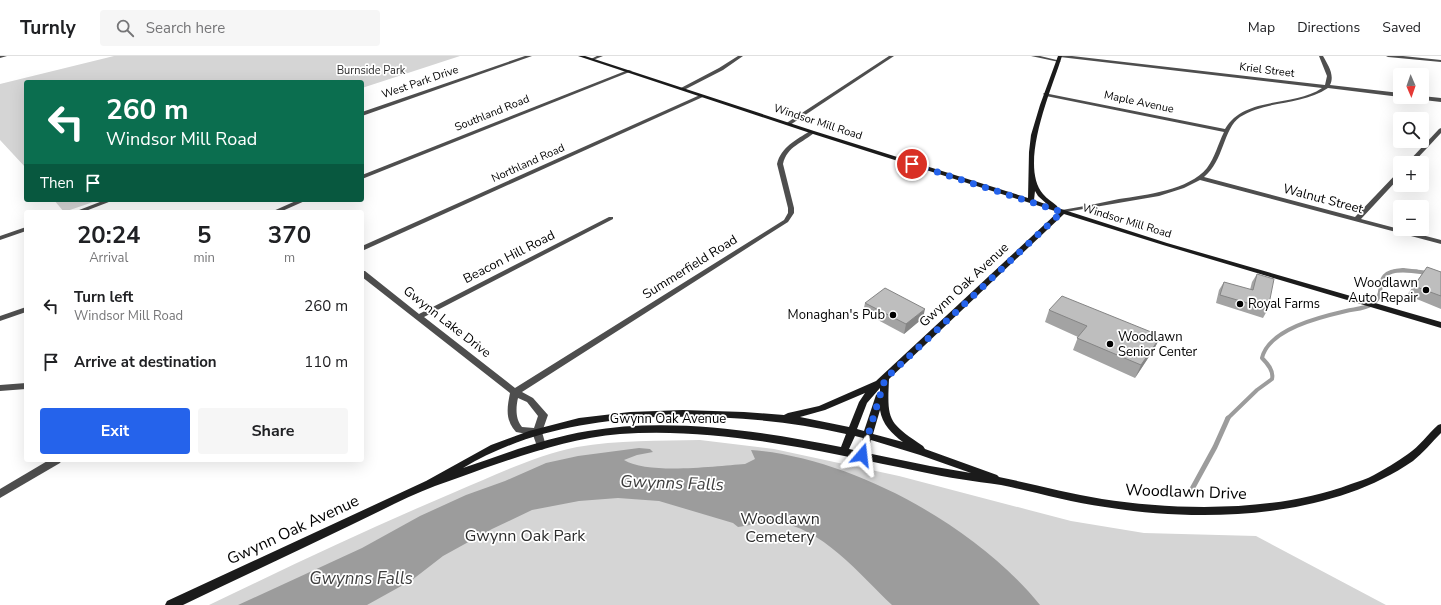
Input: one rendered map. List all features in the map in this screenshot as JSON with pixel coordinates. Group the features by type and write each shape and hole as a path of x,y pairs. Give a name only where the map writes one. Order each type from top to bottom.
{"main road":[{"name":"Windsor Mill Road","path":"580,56 1062,212 1165,244 1441,324"},
{"path":"1031,202 1034,133 1046,94 1060,58"},
{"path":"1033,180 1040,195 1062,212"},
{"name":"Gwynn Oak Avenue","path":"429,484 541,446 578,437 638,430 690,430 736,433 844,451 863,402 871,392 1062,212"},
{"path":"775,418 820,409 842,401 885,379"},
{"path":"862,455 885,379"},
{"path":"885,379 883,403 884,415 890,425 900,435 926,452"},
{"name":"Gwynn Oak Avenue","path":"171,605 429,484 470,460 503,444 537,432 575,422 604,417 638,414 691,413 802,421 851,432"},
{"name":"Woodlawn Drive","path":"844,451 936,471 1006,483 1061,496 1117,505 1178,510 1221,511 1259,509 1296,503 1338,493 1398,467 1418,453 1441,427"},
{"name":"Woodlawn Drive","path":"851,432 926,452 1006,483"}],"street":[{"path":"0,57 5,56"},
{"name":"West Park Drive","path":"364,113 530,56"},
{"path":"593,60 601,56"},
{"path":"682,89 721,69 741,56"},
{"path":"788,124 825,102 892,56"},
{"name":"Kriel Street","path":"1033,56 1393,94"},
{"path":"1062,212 1159,194 1174,190 1198,178 1213,164 1227,131 1232,123 1242,114 1266,106 1310,95 1326,87 1329,82 1329,73 1321,56"},
{"path":"1388,56 1441,62"},
{"name":"Southland Road","path":"364,176 630,71"},
{"name":"Maple Avenue","path":"1046,94 1227,131"},
{"name":"Northland Road","path":"364,248 702,96"},
{"path":"1429,99 1441,100"},
{"path":"1418,156 1438,138 1441,130"},
{"name":"Summerfield Road","path":"515,392 786,221 791,213 791,208 780,164 781,158 783,153 788,148 812,132"},
{"name":"Walnut Street","path":"1198,178 1441,242"},
{"path":"1356,220 1393,180"},
{"path":"83,210 105,202"},
{"path":"280,210 299,202"},
{"name":"Beacon Hill Road","path":"419,317 611,218"},
{"path":"0,238 24,230"},
{"name":"Gwynn Lake Drive","path":"364,275 515,392 530,400 543,415 537,432"},
{"path":"0,319 24,311"},
{"path":"0,388 24,386"},
{"path":"515,392 512,406 514,424 519,430 537,432 541,446"},
{"path":"0,494 54,462"}],"green space":[{"name":"Burnside Park","path":"114,56 460,56 364,87 364,80 24,80 24,166 0,140 0,84"},
{"path":"56,202 93,202 70,210 62,210"},
{"name":"Woodlawn Cemetery","path":"700,440 774,449 899,476 1071,521 1144,533 1256,536 1386,605 209,605 393,519 545,455 577,447 608,443"}],"water":[{"name":"Gwynns Falls","path":"639,448 650,449 653,452 637,455 624,460 635,465 665,468 745,464 755,459 751,450 790,456 830,466 870,482 910,501 947,523 982,549 1013,576 1040,605 892,605 839,554 824,542 808,532 792,525 775,522 761,522 738,527 733,523 659,501 618,498 579,501 532,510 492,529 443,556 412,580 367,605 238,605 362,548 420,516 466,495 505,481 546,463 578,456"}],"building":[{"path":"1427,267 1441,272 1441,296 1414,286"},
{"path":"1257,274 1274,279 1268,309 1220,295 1224,282 1253,290"},
{"path":"885,288 925,309 906,324 865,303"},
{"path":"1062,296 1161,336 1141,365 1077,338 1087,326 1049,310"}],"waterway":[{"path":"1228,418 1257,390 1272,379 1271,370 1262,358 1274,339 1285,332 1310,321 1369,306 1380,294 1381,284 1386,275 1398,271"},
{"path":"1398,271 1412,271"},
{"path":"1398,271 1412,271"},
{"path":"1412,271 1417,271"},
{"path":"1412,271 1429,273"},
{"path":"1192,489 1215,447 1228,418"}],"place":[{"name":"Woodlawn Auto Repair","path":"1426,290"},
{"name":"Royal Farms","path":"1240,304"},
{"name":"Monaghan's Pub","path":"893,315"},
{"name":"Woodlawn Senior Center","path":"1110,344"}],"route":[{"path":"862,455 885,379 1062,212 912,164"}],"park label":[{"name":"Gwynn Oak Park","path":"525,536"}]}
